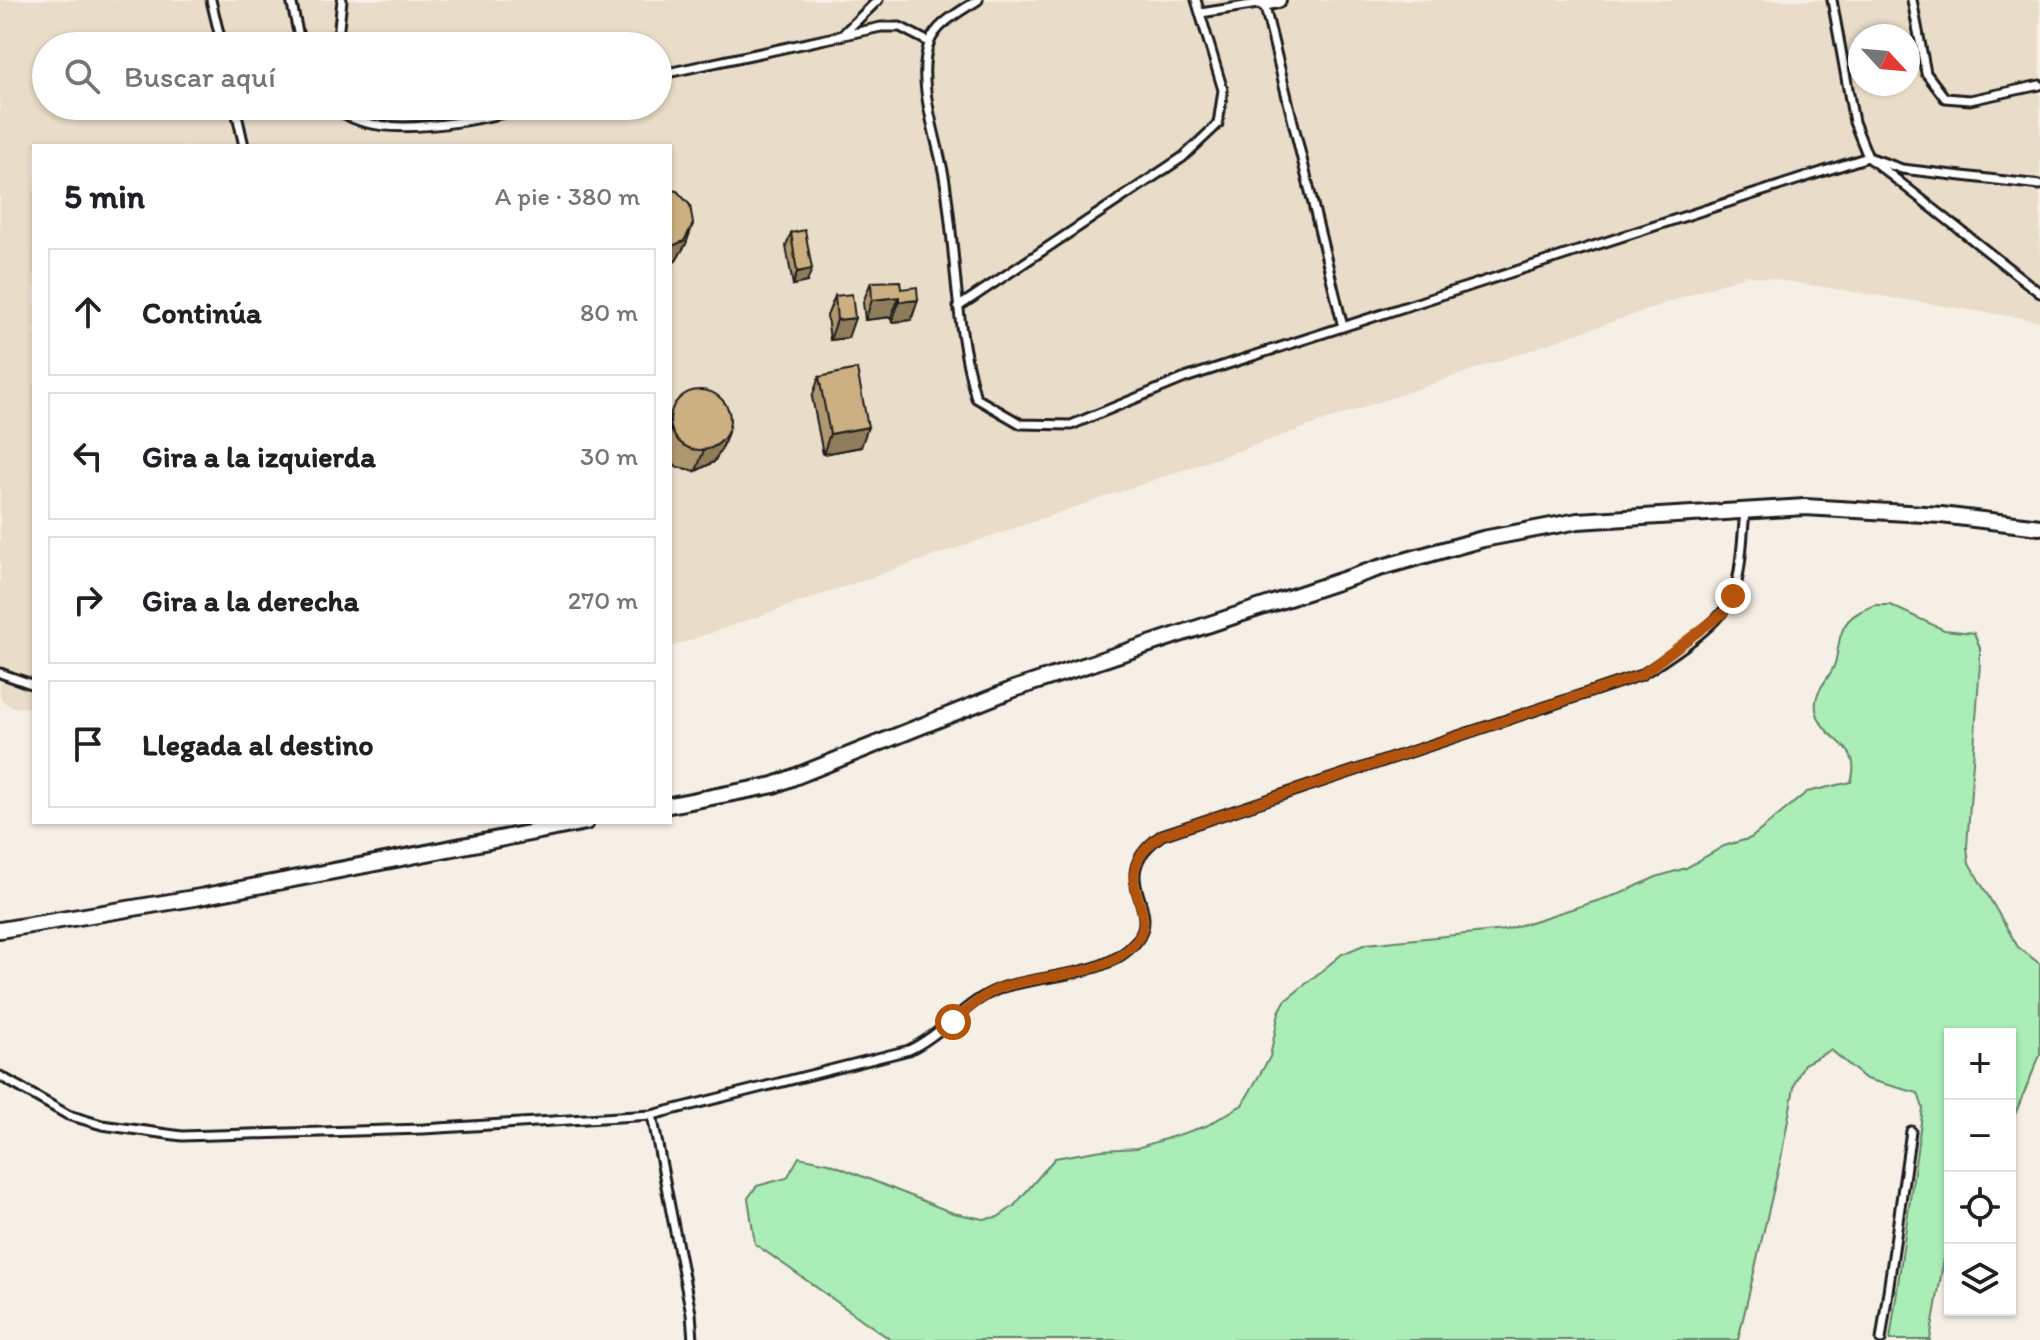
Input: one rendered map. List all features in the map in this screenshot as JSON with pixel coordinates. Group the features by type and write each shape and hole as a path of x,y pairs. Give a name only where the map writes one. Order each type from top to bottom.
{"street":[{"path":"672,805 774,785 990,698 1434,551 1578,521 1805,507 1941,515 2040,527"},
{"path":"0,930 200,897 576,824"}],"lane":[{"path":"211,0 219,32"},
{"path":"291,0 298,32"},
{"path":"339,32 342,0"},
{"path":"841,37 878,0"},
{"path":"978,0 946,22 929,42 926,70 929,108 945,180 963,354 976,398 1021,424 1071,425 1185,378 1868,157 1902,169 2040,185"},
{"path":"958,307 1183,157 1218,124 1223,90 1196,0"},
{"path":"1832,0 1854,122 1868,157 2040,293"},
{"path":"1912,0 1926,73 1945,98 1970,100 2040,85"},
{"path":"1201,13 1271,1 1343,327"},
{"path":"672,72 881,27 900,27 929,42"},
{"path":"238,120 244,144"},
{"path":"365,120 405,127 479,120"},
{"path":"0,1076 68,1115 102,1125 182,1136 423,1129 652,1115 909,1050 932,1039 977,1001 998,989 1096,966 1120,956 1137,941 1144,922 1134,874 1135,860 1144,848 1162,835 1641,675 1723,613 1733,596 1738,578 1745,509"},
{"path":"0,673 32,684"},
{"path":"652,1115 691,1313 693,1340"},
{"path":"1881,1340 1911,1131"}],"shaded area":[{"path":"0,0 2040,0 2040,321 1747,275 672,646 672,144 32,144 32,708 11,707 0,698"}],"green space":[{"path":"1875,605 1890,605 1944,630 1974,633 1980,648 1980,663 1967,847 1969,863 2018,947 2040,964 2040,1055 2016,1112 2016,1028 1944,1028 1944,1258 1930,1340 1890,1340 1923,1108 1918,1093 1866,1079 1831,1050 1804,1064 1795,1082 1781,1158 1738,1340 891,1340 755,1244 748,1198 757,1186 787,1178 799,1157 829,1163 953,1213 983,1219 998,1217 1014,1206 1055,1158 1137,1148 1206,1126 1242,1105 1270,1057 1279,1012 1285,1001 1342,954 1366,944 1505,930 1622,893 1656,877 1686,868 1724,846 1751,838 1807,792 1851,782 1852,758 1820,721 1816,702 1835,663 1845,626 1857,613"}],"building":[{"path":"672,190 677,191 690,205 693,224 684,241 672,246"},
{"path":"805,230 812,269 797,272 791,233"},
{"path":"900,281 901,289 917,287 918,300 899,302 899,297 872,300 871,282"},
{"path":"852,294 855,318 837,320 835,296"},
{"path":"857,369 868,427 830,434 819,377"},
{"path":"689,392 711,392 728,409 728,431 711,448 689,448 672,431 672,409"}],"route":[{"path":"953,1022 977,1001 998,989 1096,966 1120,956 1137,941 1144,922 1134,874 1135,860 1144,848 1162,835 1641,675 1723,613 1733,596"}]}
